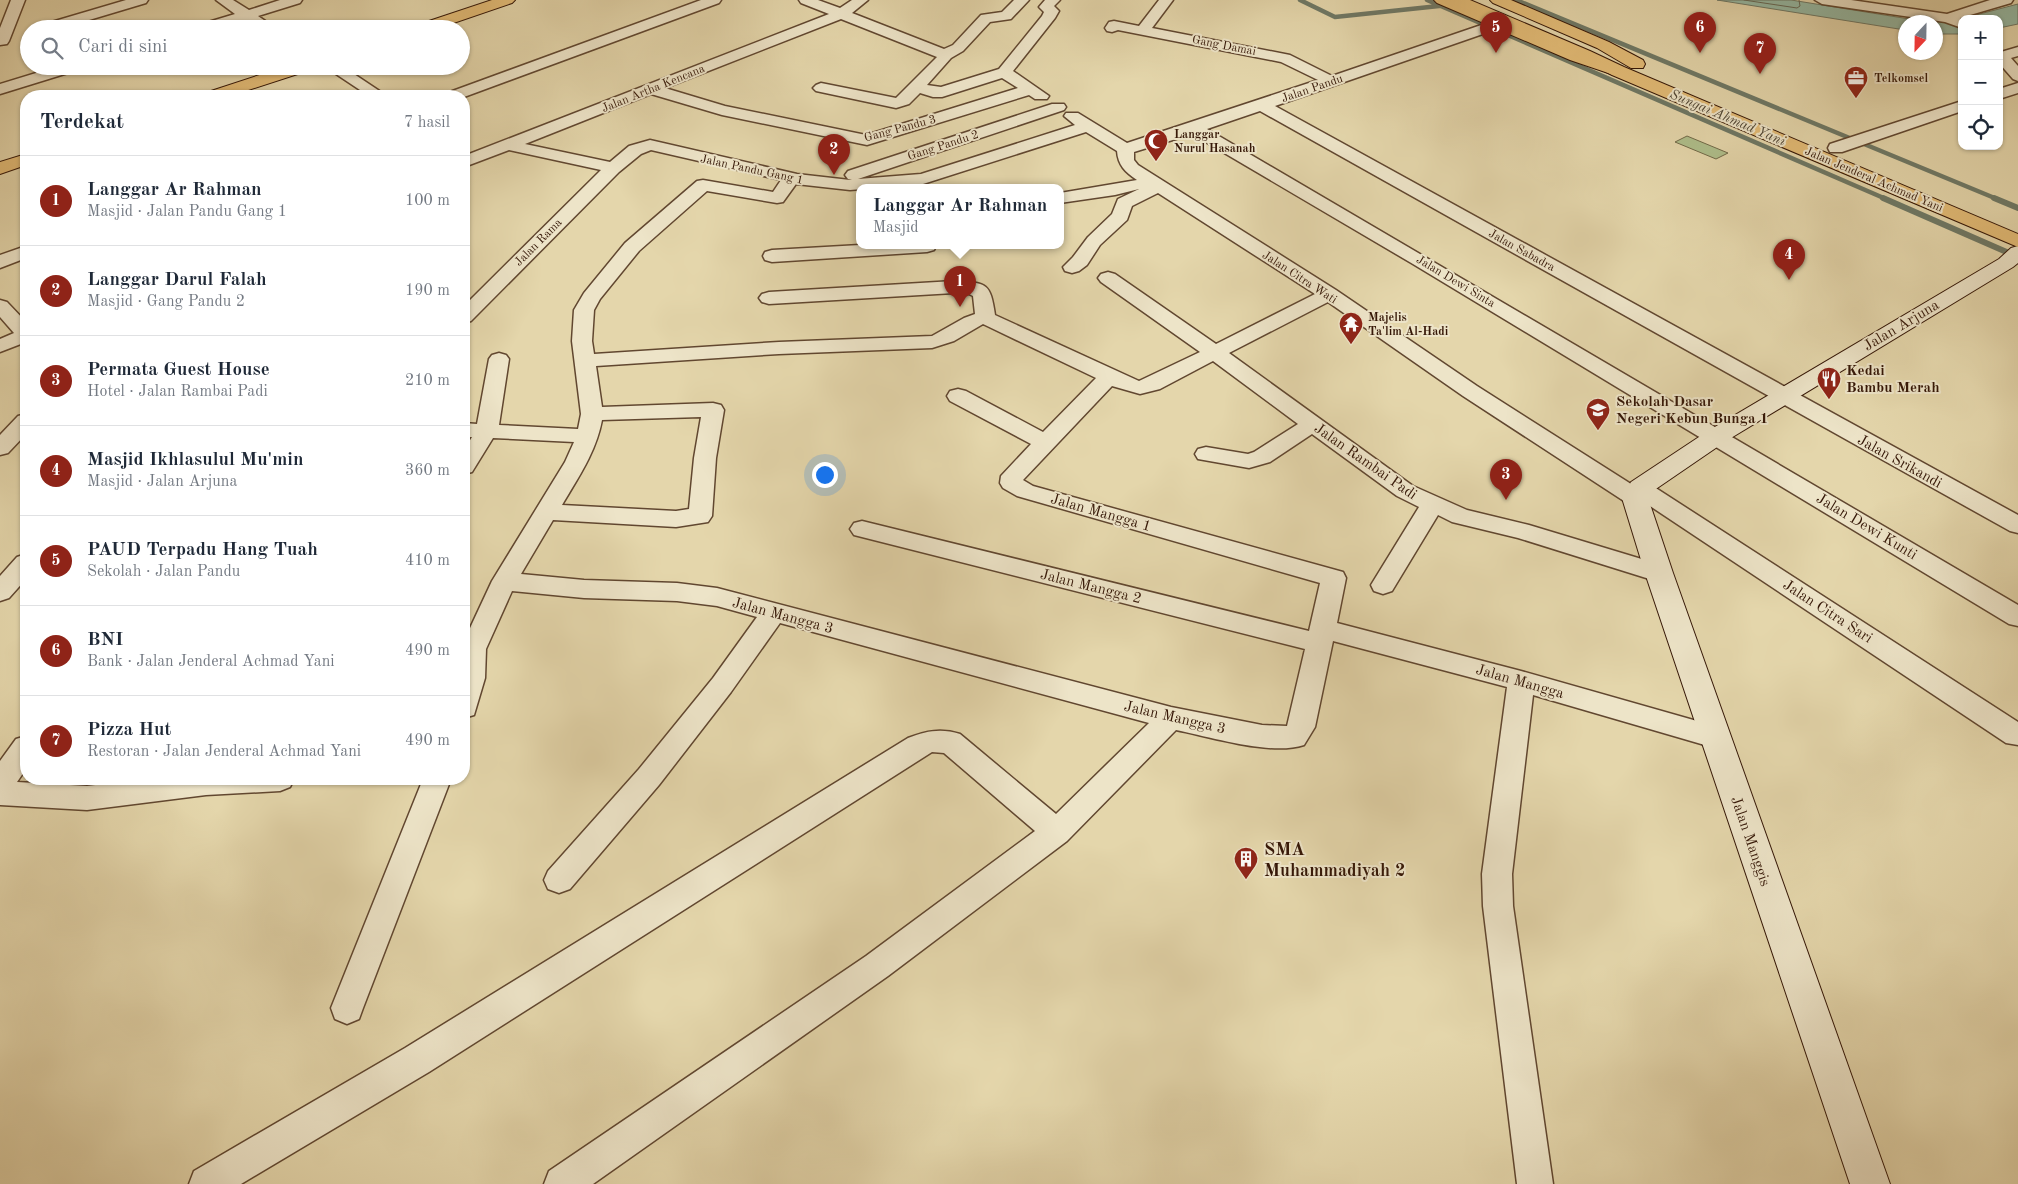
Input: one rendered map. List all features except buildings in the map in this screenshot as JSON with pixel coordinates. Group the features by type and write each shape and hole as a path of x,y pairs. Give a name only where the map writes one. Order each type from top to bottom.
{"main road":[{"path":"447,20 507,0"},
{"name":"Jalan Jenderal Achmad Yani","path":"1442,0 1492,26 1749,119 1905,185 2018,227"},
{"path":"1457,0 1589,51"},
{"path":"1479,0 1589,51"},
{"name":"Jalan Jenderal Achmad Yani","path":"1498,0 1603,45 1637,64 1749,119 1847,144 1905,185 2018,241"},
{"name":"Jalan Jenderal Achmad Yani","path":"1589,51 1618,71"},
{"name":"Jalan Jenderal Achmad Yani","path":"1589,51 1637,64"},
{"path":"232,90 277,75"},
{"path":"0,168 20,161"}],"street":[{"path":"1,41 18,0"},
{"path":"74,20 142,0"},
{"path":"223,0 255,20"},
{"path":"230,20 295,0"},
{"path":"469,90 714,0"},
{"path":"806,0 945,56"},
{"name":"Jalan Artha Kencana","path":"470,155 509,145 841,14 861,0"},
{"path":"821,88 896,104 903,101 945,56 958,48 986,18 1006,16 1022,0"},
{"path":"917,87 932,92 942,92 1004,72 1048,18 1052,11 1046,7 1053,0"},
{"path":"1144,29 1166,0"},
{"path":"1822,0 1955,21 1969,5 2006,0"},
{"name":"Gang Damai","path":"1112,28 1114,25 1144,29 1285,58 1331,81"},
{"name":"Jalan Pandu","path":"1125,149 1194,128 1492,26"},
{"path":"1,41 20,36"},
{"path":"2018,51 2003,58 2018,76"},
{"path":"1004,72 1086,126 1125,149"},
{"path":"0,89 46,75"},
{"path":"345,75 369,90"},
{"path":"2003,93 2018,88"},
{"name":"Gang Pandu 3","path":"651,89 722,110 867,140 1031,89"},
{"name":"Jalan Sabadra","path":"1262,105 1632,310 1782,396"},
{"name":"Gang Pandu 2","path":"829,183 1058,107"},
{"path":"1847,144 1958,107"},
{"name":"Jalan Pandu Gang 1","path":"866,184 916,181 1086,126"},
{"name":"Jalan Dewi Sinta","path":"1194,128 1717,436"},
{"path":"509,145 613,168"},
{"name":"Jalan Pandu Gang 1","path":"613,168 635,150 650,145 792,178 856,185"},
{"name":"Jalan Citra Wati","path":"1125,149 1126,160 1132,169 1329,294 1470,391 1638,493"},
{"name":"Jalan Rama","path":"470,311 613,168"},
{"path":"470,685 473,649 504,581 576,462 590,425 582,341 584,310 597,290 632,247 703,185 777,198 792,178"},
{"path":"1064,197 1155,184"},
{"path":"1072,267 1080,261 1094,241 1121,216 1124,203 1155,184"},
{"path":"772,256 880,249"},
{"path":"0,262 20,254"},
{"name":"Jalan Arjuna","path":"1638,493 1717,436 2012,258"},
{"name":"Jalan Rambai Padi","path":"1108,278 1405,491 1432,505 1478,522 1521,532 1659,573"},
{"path":"769,298 954,287 973,288 982,293 986,318"},
{"path":"585,361 779,348 932,342 952,336 972,321 986,318 1128,385 1146,387 1329,294"},
{"path":"0,306 20,328"},
{"path":"0,346 20,337"},
{"path":"470,458 487,431 499,359"},
{"name":"Jalan Mangga 1","path":"1110,376 1012,476 1011,483 1014,486 1334,578 1322,636"},
{"path":"958,396 1045,442"},
{"name":"Jalan Srikandi","path":"1782,396 2018,525"},
{"path":"470,430 590,425 714,410 705,458 702,512 695,518 676,519 544,512"},
{"path":"1206,454 1248,461 1262,457 1313,424"},
{"path":"0,448 20,427"},
{"name":"Jalan Dewi Kunti","path":"1717,436 2018,617"},
{"name":"Jalan Manggis","path":"1638,493 1659,573 1870,1184"},
{"name":"Jalan Citra Sari","path":"1638,493 2016,734"},
{"path":"1383,585 1432,505"},
{"name":"Jalan Mangga 2","path":"862,529 1322,636"},
{"path":"0,592 20,570"},
{"name":"Jalan Mangga 3","path":"504,581 584,589 698,594 717,597 1171,718 1262,736 1294,737 1301,727 1322,636"},
{"path":"559,880 649,777 722,685 774,613"},
{"name":"Jalan Mangga","path":"1322,636 1520,681 1716,737"},
{"path":"1520,681 1497,874 1498,906 1535,1184"},
{"path":"562,1184 877,966 1058,832 1171,718"},
{"path":"207,1184 417,1060 918,746 930,741 950,742 1058,832"},
{"path":"0,783 20,755"},
{"path":"0,792 87,798 184,785"},
{"path":"347,1008 435,785"}],"shaded area":[{"path":"1687,136 1728,153 1716,159 1675,142"}],"water":[{"path":"1717,0 1791,0 1898,17 1898,29"},
{"path":"2018,4 2018,24 2003,27 2003,15 1976,15"},
{"path":"1958,20 1958,34 1943,34 1943,21"}],"waterway":[{"path":"1300,0 1335,17 1439,6"},
{"name":"Sungai Ahmad Yani","path":"1427,0 1886,199"},
{"name":"Sungai Ahmad Yani","path":"1516,0 1997,199"},
{"name":"Sungai Ahmad Yani","path":"1883,198 2018,257"},
{"name":"Sungai Ahmad Yani","path":"1994,198 2018,208"}],"place":[{"name":"PAUD Terpadu Hang Tuah","path":"1496,53"},
{"name":"BNI","path":"1700,53"},
{"name":"Pizza Hut","path":"1760,74"},
{"name":"Telkomsel","path":"1856,99"},
{"name":"Langgar Nurul Hasanah","path":"1156,162"},
{"name":"Langgar Darul Falah","path":"834,175"},
{"name":"Masjid Ikhlasulul Mu'min","path":"1789,280"},
{"name":"Langgar Ar Rahman","path":"960,307"},
{"name":"Majelis Ta'lim Al-Hadi","path":"1351,345"},
{"name":"Kedai Bambu Merah","path":"1829,400"},
{"name":"Sekolah Dasar Negeri Kebun Bunga 1","path":"1598,431"},
{"name":"Permata Guest House","path":"1506,500"},
{"name":"SMA Muhammadiyah 2","path":"1246,880"}]}
